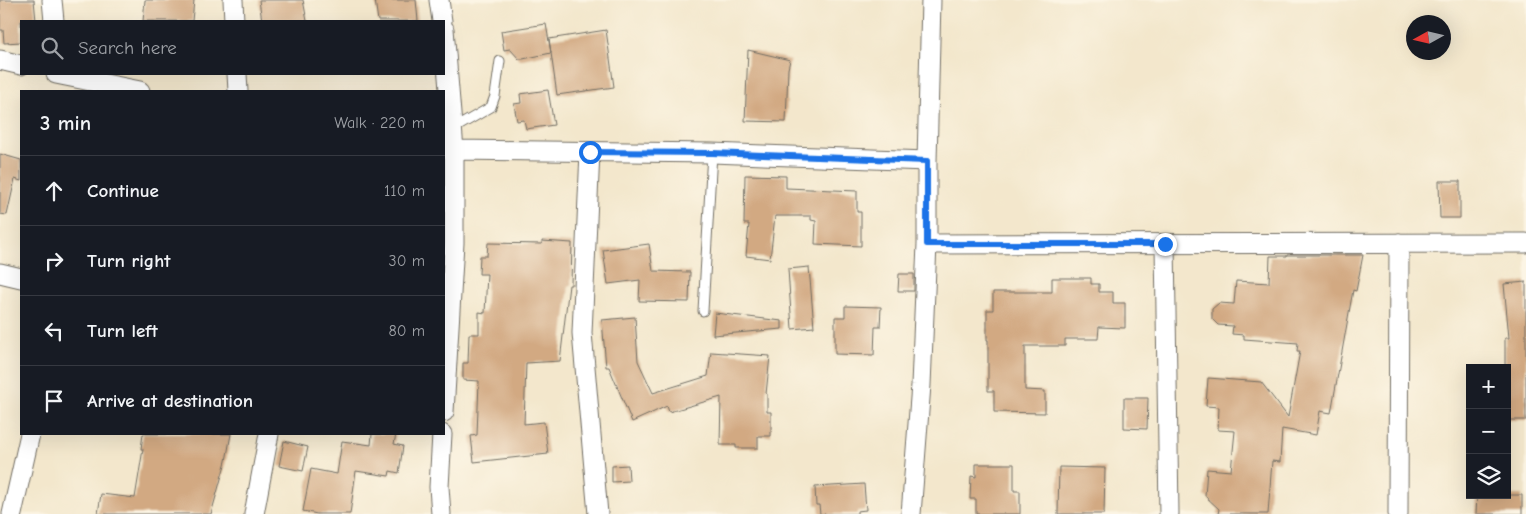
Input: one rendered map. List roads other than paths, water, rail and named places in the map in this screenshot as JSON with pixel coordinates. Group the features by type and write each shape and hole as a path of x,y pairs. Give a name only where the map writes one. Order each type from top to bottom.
{"street":[{"path":"52,0 54,20"},
{"path":"233,0 234,20"},
{"path":"439,0 442,20"},
{"path":"911,514 921,384 927,244 930,0"},
{"path":"445,42 452,130 449,149 454,244 445,395"},
{"path":"0,60 20,65"},
{"path":"63,75 135,90"},
{"path":"237,75 238,90"},
{"path":"449,149 712,153 927,161"},
{"path":"590,152 582,333 598,514"},
{"path":"1398,514 1399,243"},
{"path":"927,244 1526,243"},
{"path":"1165,244 1169,514"},
{"path":"0,273 20,278"},
{"path":"12,514 30,435"},
{"path":"254,514 269,435"},
{"path":"441,514 439,487 442,435"}],"lane":[{"path":"452,130 491,108 495,96 500,61"},
{"path":"703,311 712,153"}]}
